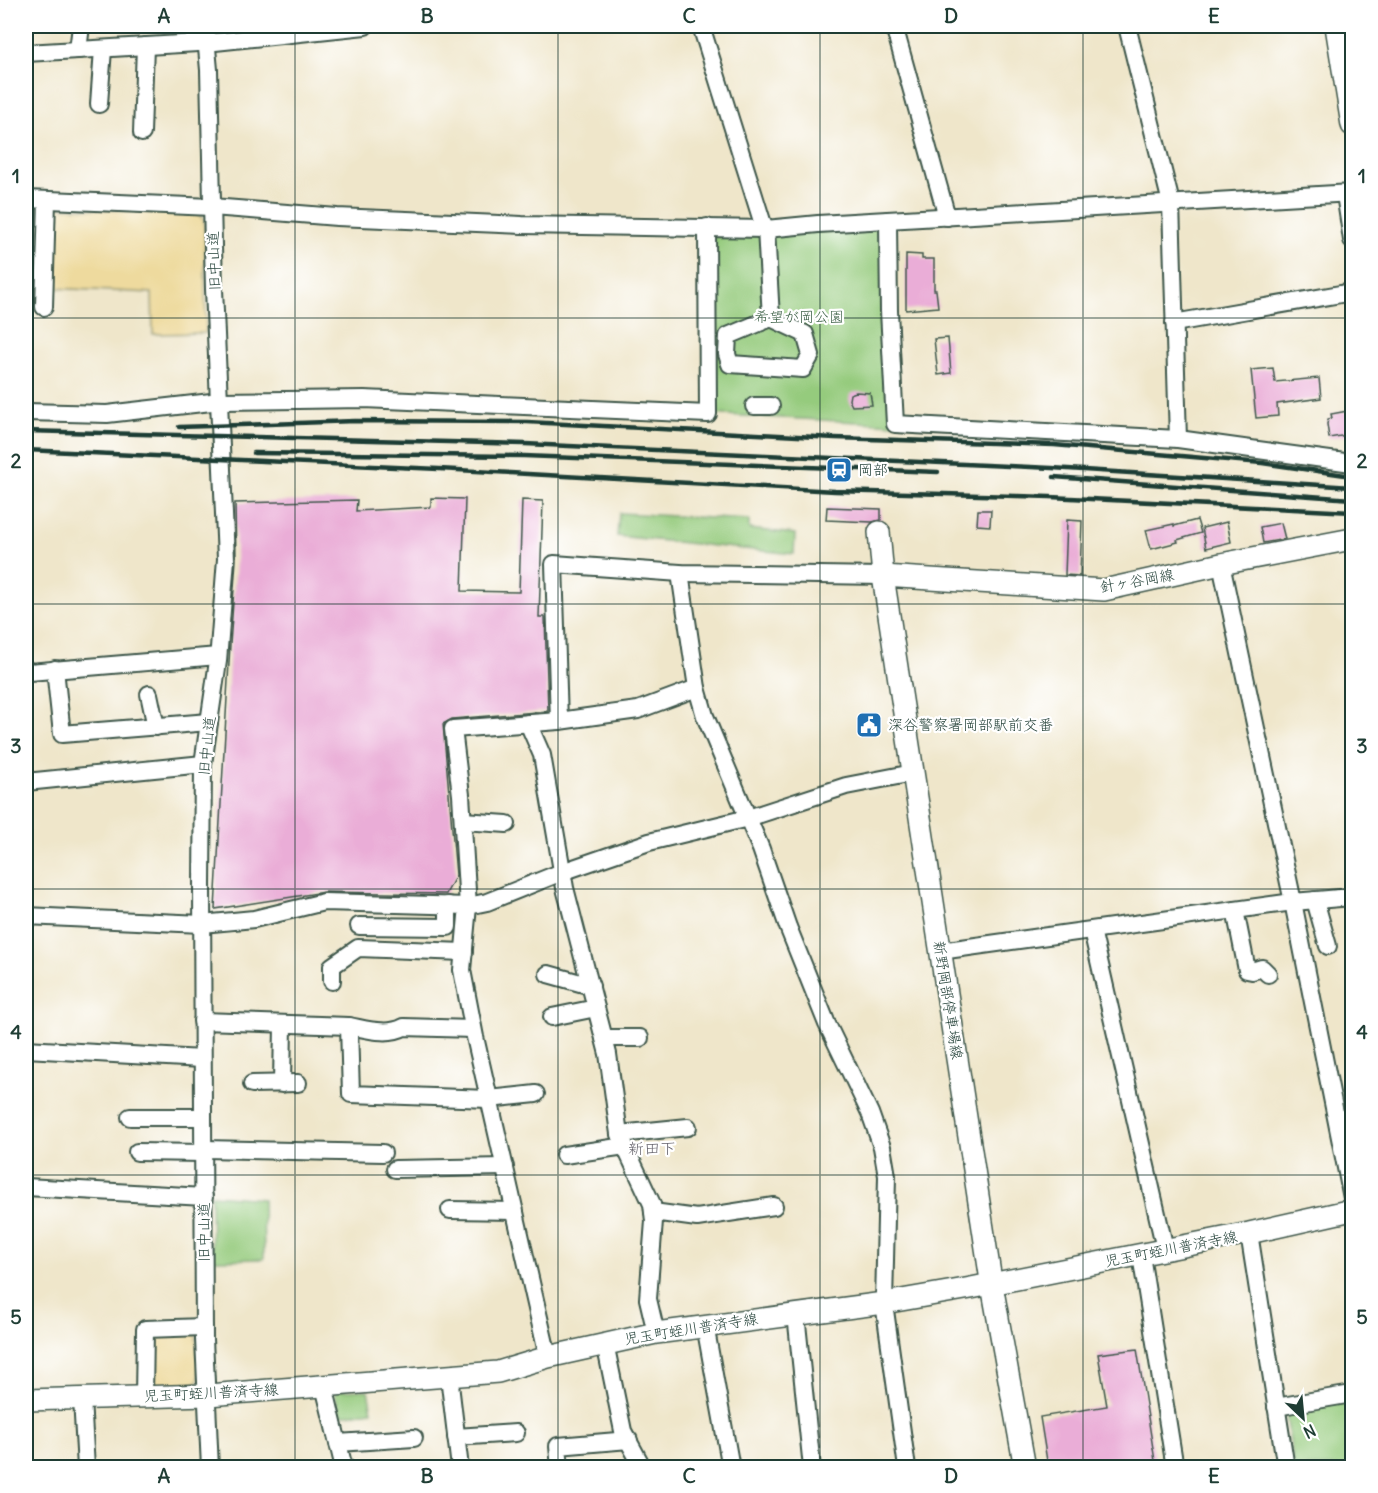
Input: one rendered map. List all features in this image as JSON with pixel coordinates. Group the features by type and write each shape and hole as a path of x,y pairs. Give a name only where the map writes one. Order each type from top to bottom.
{"main road":[{"path":"1336,26 1353,124"},
{"name":"新野岡部停車場線","path":"879,532 883,576 992,1285 1025,1467"},
{"name":"針ヶ谷岡線","path":"883,576 1104,590 1221,564 1353,539"},
{"name":"児玉町蛭川普済寺線","path":"26,1400 208,1395 498,1372 605,1343 656,1333 884,1303 992,1285 1353,1210"}],"street":[{"path":"78,50 81,26"},
{"path":"26,53 145,46 206,34 365,26"},
{"path":"701,26 766,229 771,318"},
{"path":"894,26 947,217"},
{"path":"1126,26 1171,203 1178,439"},
{"name":"旧中山道","path":"206,34 226,559 218,656 204,764 202,924 204,1327 210,1467"},
{"path":"142,133 145,46"},
{"path":"99,104 103,49"},
{"path":"26,199 212,207 336,217 510,225 766,229 1349,194 1353,240"},
{"path":"44,307 47,200"},
{"path":"888,220 895,424 1178,439 1353,463"},
{"path":"26,412 107,414 220,401 364,399 708,414 707,227"},
{"path":"1174,323 1353,292"},
{"path":"771,318 805,334 811,355 803,369 730,364 727,354 728,336 771,318"},
{"path":"754,406 771,406"},
{"path":"559,721 554,564 680,573 883,576"},
{"path":"1221,564 1353,1198"},
{"path":"680,573 697,688 705,716 748,818 827,1024 870,1113 882,1147 886,1176 884,1303 907,1467"},
{"path":"26,669 29,672 218,656"},
{"path":"55,669 62,734 209,722"},
{"path":"549,1357 473,1029 462,970 468,906 463,821 453,729 559,721 638,710 697,688"},
{"path":"150,694 156,727"},
{"path":"528,723 542,755 562,872 604,1038 622,1140 652,1204 654,1221 648,1299 656,1333"},
{"path":"26,782 204,764"},
{"path":"26,916 202,924 254,919 324,902 468,906 486,902 562,872 649,842 748,818 846,786 913,773"},
{"path":"463,821 507,824"},
{"path":"940,951 1293,902 1353,897"},
{"path":"1316,900 1328,946"},
{"path":"359,926 448,927 448,905"},
{"path":"1235,910 1247,970 1262,968 1268,974"},
{"path":"1092,930 1165,1249"},
{"path":"332,981 332,966 358,948 464,952"},
{"path":"548,974 591,986"},
{"path":"552,1017 596,1008"},
{"path":"202,1021 349,1026 395,1032 404,1027 473,1029"},
{"path":"252,1084 290,1084 283,1024"},
{"path":"349,1026 351,1094 489,1099 536,1094"},
{"path":"604,1038 640,1038"},
{"path":"26,1050 202,1059"},
{"path":"130,1118 203,1117"},
{"path":"564,1155 622,1140 688,1127"},
{"path":"137,1152 382,1154"},
{"path":"395,1169 505,1167"},
{"path":"26,1187 204,1197"},
{"path":"653,1212 697,1218 774,1206"},
{"path":"450,1210 515,1211"},
{"path":"1249,1233 1286,1467"},
{"path":"1141,1255 1175,1467"},
{"path":"796,1314 812,1467"},
{"path":"705,1325 731,1467"},
{"path":"144,1397 145,1329 204,1327"},
{"path":"605,1343 623,1431 642,1467"},
{"path":"449,1376 460,1467"},
{"path":"324,1386 344,1467"},
{"path":"1276,1407 1353,1394"},
{"path":"82,1399 86,1467"},
{"path":"456,1437 516,1433"},
{"path":"338,1443 414,1438"},
{"path":"560,1467 558,1446 628,1440"}],"green space":[{"name":"希望が岡公園","path":"888,220 895,424 708,414 707,227"},
{"path":"619,513 749,520 749,529 795,534 794,554 617,536"},
{"path":"211,1195 263,1199 264,1259 212,1260"},
{"path":"368,1390 372,1411 340,1415 334,1391"},
{"path":"1352,1399 1352,1467 1294,1467 1285,1409"}],"sand":[{"path":"53,207 198,214 204,220 206,333 153,334 152,293 51,288"},
{"path":"196,1332 199,1378 193,1388 151,1388 151,1333"}],"building":[{"path":"906,254 922,255 922,259 934,259 934,290 936,290 938,307 906,310"},
{"path":"948,338 951,373 938,375 934,339"},
{"path":"1273,368 1275,382 1319,378 1321,398 1277,404 1278,416 1256,418 1251,370"},
{"path":"870,393 872,405 852,406 849,400 850,394"},
{"path":"1353,410 1353,434 1329,438 1327,424 1328,419 1332,418 1331,414"},
{"path":"431,498 465,499 462,591 519,592 522,500 543,501 539,617 545,617 548,711 452,719 443,724 456,875 446,894 324,892 215,909 236,560 235,503 357,500 356,511 431,507"},
{"path":"827,507 881,509 881,520 872,522 826,520"},
{"path":"978,510 991,510 990,526 977,525"},
{"path":"1067,520 1082,521 1080,576 1065,575"},
{"path":"1197,520 1201,533 1151,549 1146,530"},
{"path":"1227,522 1231,542 1206,548 1202,528"},
{"path":"1281,523 1285,539 1263,543 1260,527"},
{"path":"1137,1349 1156,1467 1048,1467 1040,1417 1107,1406 1098,1354"}],"railway":[{"path":"179,427 355,421 527,422 835,438 1054,445 1262,463 1352,476"},
{"path":"26,431 525,444 1052,468 1352,487"},
{"path":"26,450 439,469 835,491 1050,497 1352,512"},
{"path":"254,453 524,456 938,472"},
{"path":"1054,477 1352,499"}],"place":[{"name":"岡部","path":"839,470"},
{"name":"深谷警察署岡部駅前交番","path":"869,725"}],"district":[{"name":"新田下","path":"652,1148"}]}
